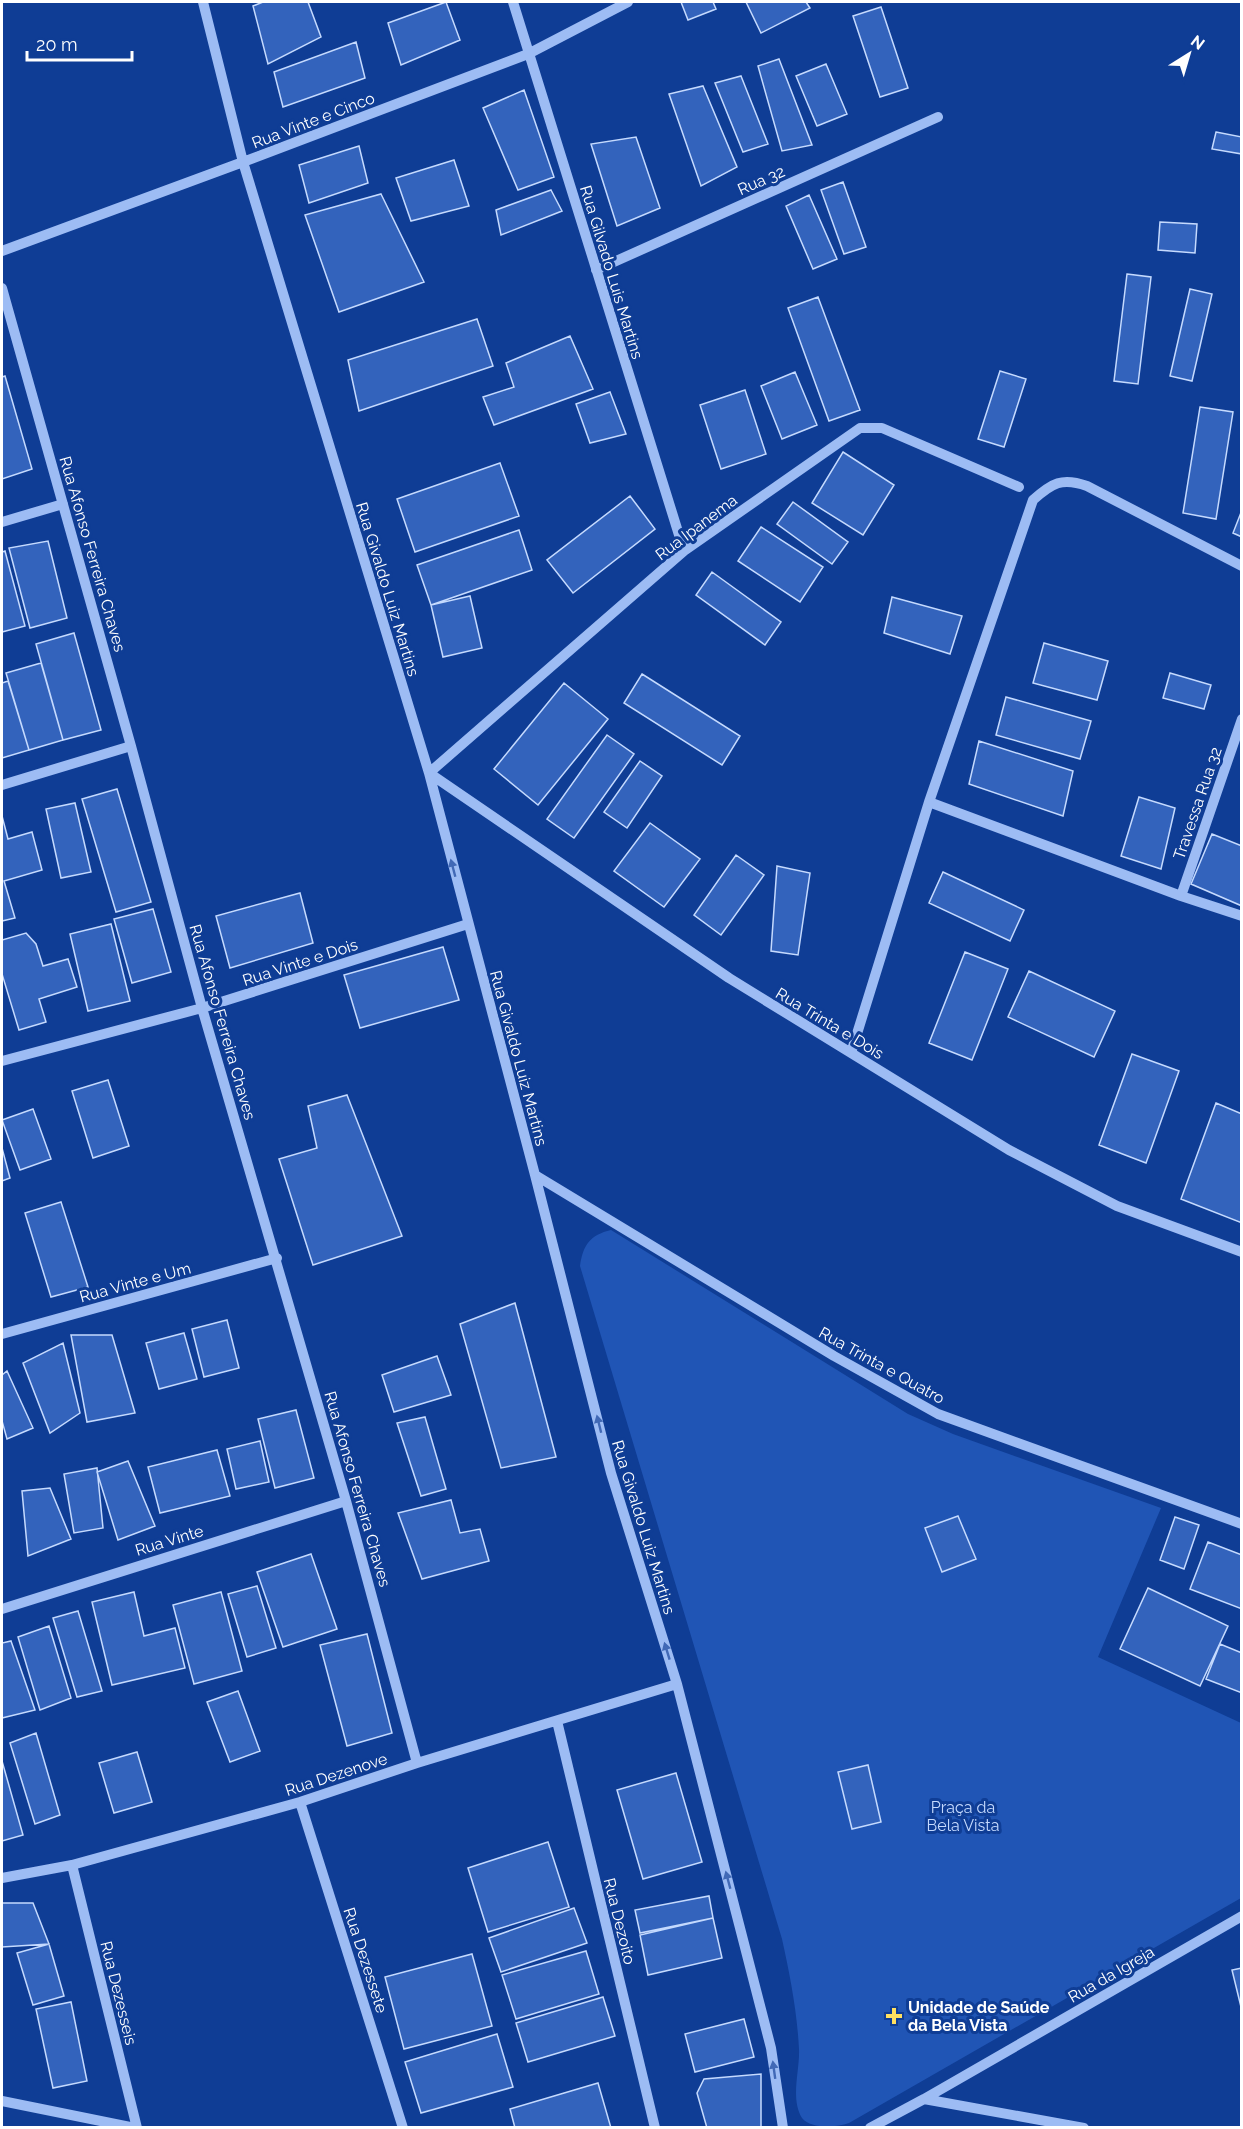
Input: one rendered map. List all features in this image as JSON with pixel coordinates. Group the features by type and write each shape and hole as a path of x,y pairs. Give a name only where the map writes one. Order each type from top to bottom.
{"street":[{"name":"Rua Givaldo Luiz Martins","path":"203,2 243,162 429,773 611,1473 676,1684 771,2048 783,2127"},
{"name":"Rua Gilvado Luis Martins","path":"513,2 684,551"},
{"name":"Rua Vinte e Cinco","path":"2,251 528,54 628,2"},
{"name":"Rua 32","path":"596,270 938,117"},
{"name":"Rua Afonso Ferreira Chaves","path":"2,288 202,1008 346,1500 417,1763"},
{"name":"Rua Ipanema","path":"429,773 684,551 860,428 882,428 1019,487"},
{"path":"851,1053 929,802 1033,500 1047,488 1070,480 1087,486 1242,566"},
{"path":"2,522 63,504"},
{"name":"Travessa Rua 32","path":"1181,896 1242,719"},
{"path":"2,785 131,746"},
{"name":"Rua Trinta e Dois","path":"429,773 729,978 1009,1150 1117,1206 1242,1252"},
{"path":"929,802 1181,896 1242,916"},
{"name":"Rua Vinte e Dois","path":"2,1061 202,1008 468,924"},
{"name":"Rua Trinta e Quatro","path":"535,1175 834,1356 938,1414 1242,1524"},
{"name":"Rua Vinte e Um","path":"2,1334 277,1258"},
{"name":"Rua Vinte","path":"2,1609 346,1500"},
{"name":"Rua Dezenove","path":"2,1878 72,1865 300,1802 417,1763 676,1684"},
{"name":"Rua Dezoito","path":"557,1721 655,2127"},
{"name":"Rua Dezessete","path":"300,1802 404,2127"},
{"name":"Rua Dezesseis","path":"72,1865 136,2127"},
{"name":"Rua da Igreja","path":"870,2127 924,2099 1242,1916"},
{"path":"924,2099 1025,2122 1084,2127"},
{"path":"2,2101 136,2127"}],"green space":[{"name":"Praça da Bela Vista","path":"611,1230 908,1414 953,1434 1161,1508 1098,1657 1241,1723 1241,1898 843,2125 830,2127 811,2124 802,2118 798,2110 796,2093 798,2035 793,1993 782,1939 580,1266 583,1252 589,1242 598,1235"}],"building":[{"path":"263,2 308,2 321,37 268,64 253,6"},
{"path":"446,2 460,40 401,65 388,23"},
{"path":"681,2 713,2 716,9 688,20"},
{"path":"746,2 806,2 810,8 761,33"},
{"path":"881,7 908,88 880,97 853,16"},
{"path":"356,42 365,78 283,107 274,72"},
{"path":"779,59 812,145 782,151 758,66"},
{"path":"826,64 847,114 817,126 796,76"},
{"path":"741,76 768,144 743,152 715,83"},
{"path":"703,86 737,167 701,186 669,94"},
{"path":"524,90 554,177 518,190 483,108"},
{"path":"1216,132 1242,137 1242,154 1212,149"},
{"path":"636,137 660,208 617,226 591,144"},
{"path":"359,146 368,183 309,203 299,165"},
{"path":"454,160 469,206 411,221 396,178"},
{"path":"843,182 866,247 844,254 821,190"},
{"path":"551,190 562,211 501,235 496,210"},
{"path":"381,194 424,282 339,312 305,215"},
{"path":"809,195 837,259 813,269 786,206"},
{"path":"1160,222 1197,224 1195,253 1158,250"},
{"path":"1127,274 1151,277 1138,384 1114,381"},
{"path":"1190,289 1212,294 1192,381 1170,376"},
{"path":"818,297 860,410 829,421 788,308"},
{"path":"477,319 493,366 359,411 348,360"},
{"path":"570,336 593,389 494,425 483,397 514,387 506,363"},
{"path":"1000,371 1026,379 1004,447 978,439"},
{"path":"795,372 817,425 782,439 761,386"},
{"path":"5,376 32,469 2,479 2,377"},
{"path":"745,390 766,454 721,469 700,405"},
{"path":"610,392 626,434 590,443 576,404"},
{"path":"1200,407 1233,412 1216,519 1183,513"},
{"path":"843,452 894,485 863,535 812,503"},
{"path":"500,463 519,516 415,552 397,499"},
{"path":"630,496 655,529 573,593 547,560"},
{"path":"793,502 848,542 832,564 777,524"},
{"path":"1242,510 1242,537 1233,533"},
{"path":"761,527 823,567 800,602 738,561"},
{"path":"519,530 532,570 431,605 417,565"},
{"path":"48,541 67,618 30,628 9,548"},
{"path":"5,551 25,626 2,632 2,552"},
{"path":"712,572 781,622 765,645 696,595"},
{"path":"470,596 482,648 443,657 431,605"},
{"path":"892,597 962,616 950,654 884,633"},
{"path":"74,633 101,730 63,740 36,644"},
{"path":"1044,643 1108,661 1097,700 1033,683"},
{"path":"41,663 63,740 29,750 6,673"},
{"path":"1170,673 1211,685 1204,709 1163,698"},
{"path":"642,674 740,736 722,765 624,703"},
{"path":"8,681 29,750 2,758 2,683"},
{"path":"564,683 608,719 538,805 494,769"},
{"path":"1006,697 1091,721 1080,759 996,735"},
{"path":"607,735 634,754 574,838 547,819"},
{"path":"979,741 1073,771 1063,816 969,784"},
{"path":"640,761 662,776 627,828 604,812"},
{"path":"117,789 151,902 116,912 82,799"},
{"path":"1139,797 1175,808 1161,869 1121,856"},
{"path":"75,803 91,872 61,878 46,809"},
{"path":"2,816 8,839 32,832 42,870 4,881 15,918 2,921"},
{"path":"650,823 700,859 664,907 614,871"},
{"path":"1212,834 1242,846 1242,906 1191,884"},
{"path":"736,855 764,875 721,935 694,915"},
{"path":"777,866 810,873 798,955 771,951"},
{"path":"943,872 1024,910 1010,941 929,903"},
{"path":"300,893 313,943 230,968 216,916"},
{"path":"153,909 171,972 132,983 114,919"},
{"path":"111,924 130,1001 88,1011 70,934"},
{"path":"26,933 36,944 43,966 68,959 77,987 39,999 46,1022 19,1030 2,974 2,940"},
{"path":"443,947 459,1000 360,1028 344,975"},
{"path":"965,952 1008,969 972,1060 929,1043"},
{"path":"1029,971 1115,1011 1094,1057 1008,1017"},
{"path":"1132,1054 1179,1071 1146,1163 1099,1145"},
{"path":"108,1080 129,1146 93,1158 72,1091"},
{"path":"347,1095 402,1236 313,1265 279,1159 317,1148 308,1106"},
{"path":"1216,1103 1242,1114 1242,1223 1181,1199"},
{"path":"33,1109 51,1159 20,1170 2,1120"},
{"path":"2,1148 10,1178 2,1181"},
{"path":"61,1202 88,1287 51,1297 25,1213"},
{"path":"515,1303 556,1457 501,1468 460,1324"},
{"path":"227,1320 239,1368 204,1377 192,1329"},
{"path":"184,1333 197,1379 159,1389 146,1343"},
{"path":"71,1335 112,1335 135,1413 87,1422"},
{"path":"63,1343 80,1413 50,1433 23,1363"},
{"path":"437,1356 451,1395 394,1412 382,1375"},
{"path":"7,1371 33,1428 7,1439 2,1421 2,1375"},
{"path":"296,1410 314,1478 275,1488 258,1419"},
{"path":"425,1417 446,1489 421,1496 397,1423"},
{"path":"260,1441 269,1482 236,1489 227,1449"},
{"path":"217,1450 230,1496 160,1513 148,1467"},
{"path":"128,1461 155,1526 118,1540 97,1472"},
{"path":"97,1468 103,1528 74,1533 64,1474"},
{"path":"50,1488 71,1539 28,1556 22,1491"},
{"path":"451,1500 460,1533 480,1529 489,1561 422,1579 398,1513"},
{"path":"958,1516 976,1559 942,1572 925,1528"},
{"path":"1175,1517 1199,1525 1184,1569 1160,1560"},
{"path":"1208,1542 1242,1555 1242,1609 1190,1589"},
{"path":"311,1554 337,1629 283,1647 257,1572"},
{"path":"257,1586 276,1648 247,1657 228,1594"},
{"path":"1148,1588 1228,1626 1200,1686 1120,1649"},
{"path":"134,1592 144,1636 175,1628 185,1668 112,1685 92,1602"},
{"path":"221,1592 242,1671 194,1684 173,1605"},
{"path":"78,1611 102,1691 77,1697 53,1618"},
{"path":"49,1626 71,1698 40,1710 18,1637"},
{"path":"367,1634 392,1733 347,1746 320,1645"},
{"path":"11,1641 35,1710 2,1718 2,1643"},
{"path":"1220,1644 1242,1653 1242,1693 1206,1679"},
{"path":"238,1691 260,1751 230,1762 207,1702"},
{"path":"36,1733 60,1815 35,1824 10,1743"},
{"path":"137,1752 152,1802 114,1813 99,1763"},
{"path":"2,1761 23,1835 2,1841"},
{"path":"868,1765 881,1822 852,1829 838,1772"},
{"path":"676,1773 702,1862 643,1879 617,1790"},
{"path":"548,1842 569,1907 488,1932 468,1868"},
{"path":"709,1896 713,1918 640,1933 635,1910"},
{"path":"2,1903 33,1903 49,1944 2,1947"},
{"path":"574,1908 587,1943 501,1972 489,1938"},
{"path":"713,1918 722,1958 648,1975 640,1935"},
{"path":"49,1944 64,1996 33,2005 17,1953"},
{"path":"586,1951 599,1994 516,2019 502,1975"},
{"path":"472,1954 492,2026 404,2049 385,1977"},
{"path":"1242,1968 1242,2011 1232,1970"},
{"path":"603,1997 615,2036 528,2062 516,2023"},
{"path":"71,2002 87,2081 53,2088 36,2009"},
{"path":"744,2019 754,2057 695,2072 685,2034"},
{"path":"497,2034 513,2087 421,2113 405,2062"},
{"path":"761,2074 761,2128 707,2128 697,2093 704,2079"},
{"path":"598,2083 611,2128 515,2128 510,2109"}],"place":[{"name":"Unidade de Saúde da Bela Vista","path":"894,2016"}]}
